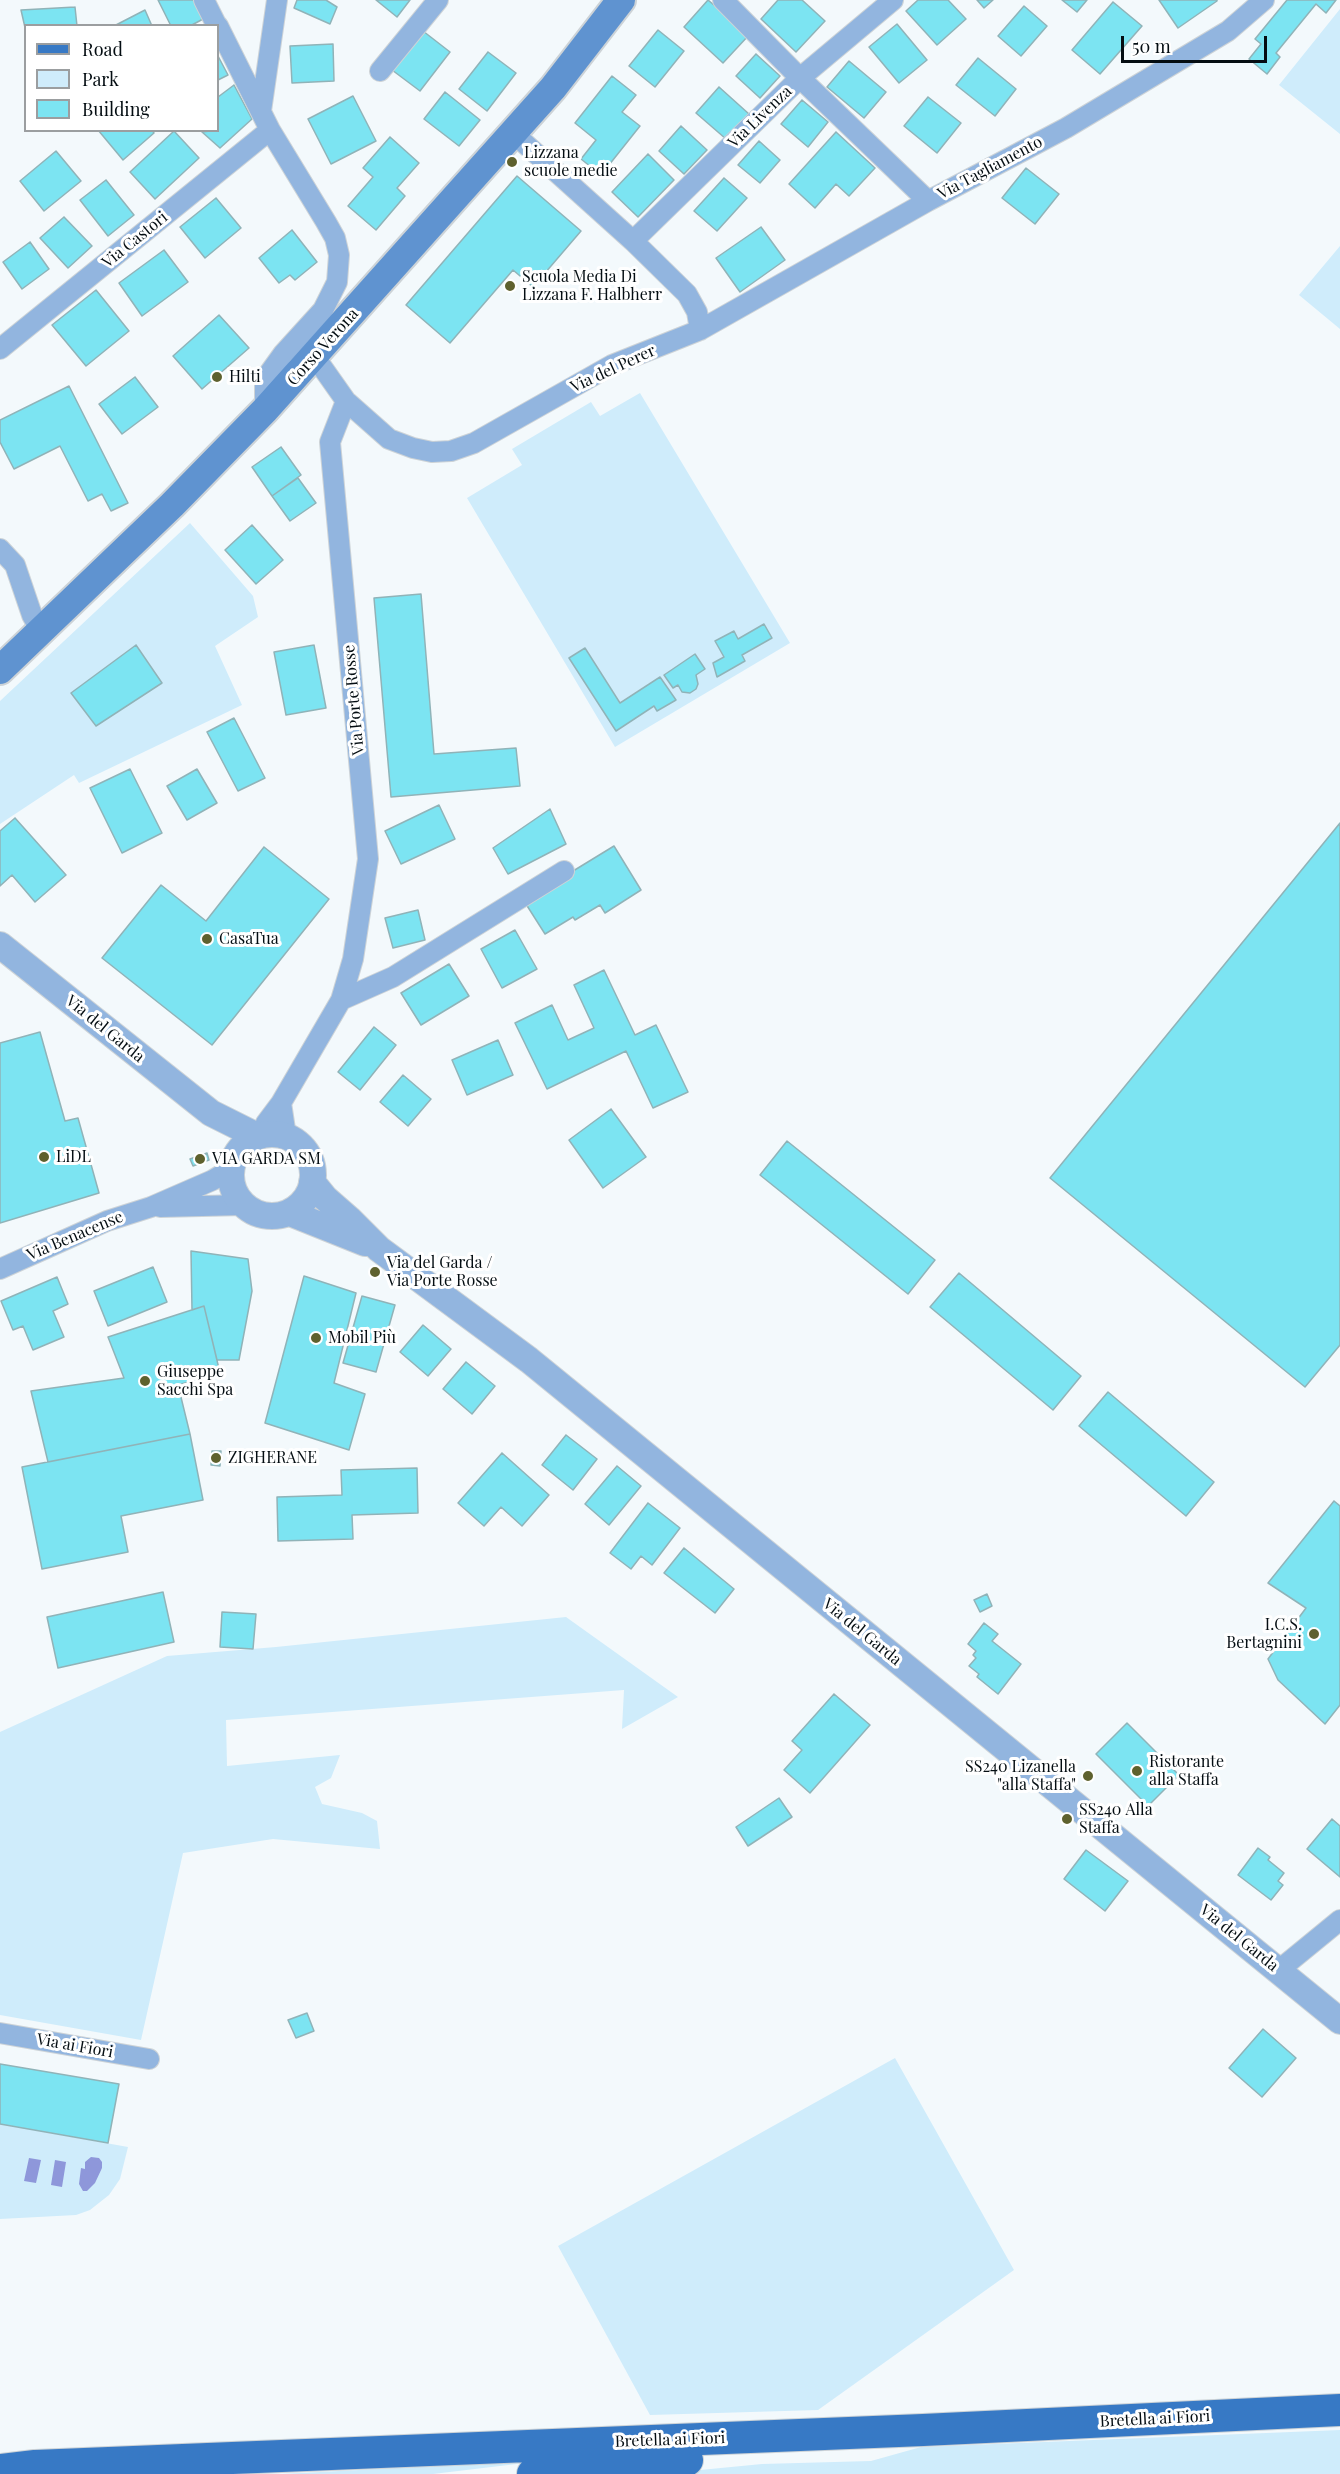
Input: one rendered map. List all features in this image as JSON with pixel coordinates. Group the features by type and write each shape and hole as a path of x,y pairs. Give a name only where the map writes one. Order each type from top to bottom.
{"main road":[{"name":"Corso Verona","path":"0,670 172,505 315,357 553,88 621,0"},
{"name":"Bretella ai Fiori","path":"0,2470 35,2466 923,2430 1340,2410"},
{"path":"533,2474 763,2452 923,2430"}],"street":[{"path":"204,0 216,24"},
{"path":"261,111 277,0"},
{"path":"380,71 438,0"},
{"name":"Via Tagliamento","path":"723,0 928,201 1066,128 1228,31 1264,0"},
{"name":"Via Livenza","path":"633,241 800,78 893,0"},
{"path":"219,30 270,130 335,238 339,255 337,282 323,310 283,354 265,379 265,410"},
{"name":"Via Castori","path":"0,349 270,130"},
{"path":"513,132 633,241 687,294 697,312 700,330"},
{"name":"Via del Perer","path":"315,357 346,401 389,439 412,448 432,452 451,451 474,443 612,365 700,330 928,201"},
{"name":"Via Porte Rosse","path":"268,1136 281,1103 341,999 353,959 368,859 330,442 346,401"},
{"path":"0,549 15,565 32,615 40,631"},
{"path":"341,999 393,977 564,871"},
{"name":"Via del Garda","path":"0,945 211,1113 268,1136"},
{"name":"Via del Garda","path":"211,1113 233,1162"},
{"path":"268,1136 297,1143 306,1152 311,1164 312,1182 307,1196 290,1213 267,1216 244,1205 151,1207 213,1180 233,1162 245,1144 268,1136"},
{"path":"233,1162 233,1189 244,1205"},
{"name":"Via del Garda","path":"312,1182 325,1198 350,1219 379,1249 529,1360 1340,2021"},
{"name":"Via Benacense","path":"0,1269 107,1221 151,1207"},
{"name":"Via del Garda","path":"290,1213 379,1249"},
{"path":"1279,1971 1340,1920"},
{"name":"Via ai Fiori","path":"0,2033 149,2059"}],"green space":[{"path":"1340,9 1340,134 1279,85"},
{"path":"1340,246 1340,329 1299,295"},
{"path":"640,393 790,643 615,747 467,498 522,465 512,449 591,402 600,416","holes":["733,631 738,639 742,655 724,657 716,641","585,648 620,702 659,677 676,700 658,711 654,706 616,731"]},
{"path":"190,523 253,596 258,617 215,646 242,705 79,783 74,775 0,824 0,701","holes":["136,645 161,683 95,726 72,693"]},
{"path":"566,1617 678,1697 622,1729 624,1690 226,1720 227,1766 340,1755 331,1778 315,1787 322,1804 362,1813 377,1821 380,1849 273,1839 183,1853 141,2040 0,2015 0,1732 167,1656"},
{"path":"895,2058 1014,2270 818,2410 650,2415 558,2246"},
{"path":"0,2124 128,2147 120,2179 109,2195 90,2210 76,2215 0,2219"},
{"path":"1340,2430 1340,2474 659,2474 762,2464 871,2461 921,2447"},
{"path":"550,2460 433,2474 282,2474"}],"water":[{"path":"91,2157 99,2158 102,2168 95,2183 87,2191 83,2191 79,2184 81,2168 85,2169 85,2162"},
{"path":"29,2158 41,2160 36,2183 24,2181"},
{"path":"55,2160 66,2162 62,2187 51,2185"}],"building":[{"path":"158,0 196,0 205,18 194,24 170,24"},
{"path":"297,0 326,0 337,7 330,24 294,8"},
{"path":"376,0 410,0 397,17"},
{"path":"708,0 749,35 723,63 684,27"},
{"path":"778,0 802,0 825,21 796,52 761,19"},
{"path":"918,0 948,0 966,19 937,45 906,11"},
{"path":"977,0 993,0 984,8"},
{"path":"1062,0 1087,0 1077,12"},
{"path":"1159,0 1217,0 1217,1 1178,28"},
{"path":"1287,0 1336,0 1326,13 1316,4 1276,53 1280,57 1267,74 1249,59 1261,44 1255,39"},
{"path":"1113,2 1142,26 1100,74 1072,50"},
{"path":"1024,6 1047,26 1021,56 998,36"},
{"path":"75,7 77,24 24,24 21,10"},
{"path":"145,10 151,24 118,24"},
{"path":"897,24 927,60 899,83 869,47"},
{"path":"658,30 684,51 655,87 629,66"},
{"path":"423,31 450,52 420,91 392,70"},
{"path":"333,44 334,81 292,83 290,46"},
{"path":"488,52 516,73 487,111 459,89"},
{"path":"756,54 780,76 760,98 736,76"},
{"path":"219,58 228,75 219,80"},
{"path":"978,58 1016,89 995,116 956,85"},
{"path":"849,61 886,92 864,118 827,87"},
{"path":"612,76 636,95 622,112 640,126 601,175 581,159 596,140 575,123"},
{"path":"234,85 252,119 220,148 202,132 219,132 219,96"},
{"path":"719,87 749,114 726,139 696,113"},
{"path":"445,92 480,120 459,146 424,119"},
{"path":"353,96 376,141 331,164 308,119"},
{"path":"928,97 961,123 937,153 904,126"},
{"path":"802,100 828,122 808,147 781,124"},
{"path":"681,126 707,150 684,174 659,151"},
{"path":"100,132 153,132 154,133 123,160"},
{"path":"173,132 199,158 155,199 130,172"},
{"path":"836,132 875,168 849,196 836,184 815,208 789,184"},
{"path":"390,137 419,163 397,188 405,196 376,230 348,206 373,177 363,168"},
{"path":"759,141 780,160 760,183 738,165"},
{"path":"56,151 81,181 44,211 20,181"},
{"path":"648,154 674,180 638,217 612,192"},
{"path":"1026,168 1059,194 1035,224 1002,198"},
{"name":"Scuola Media Di Lizzana F. Halbherr","path":"517,176 581,231 533,287 513,270 450,343 406,305"},
{"path":"724,178 747,198 717,231 694,211"},
{"path":"106,180 134,215 108,236 80,200"},
{"path":"216,198 241,228 205,258 180,227"},
{"path":"64,217 92,246 68,268 40,238"},
{"path":"761,227 785,260 740,292 716,258"},
{"path":"292,230 317,262 295,280 290,275 279,283 259,258"},
{"path":"30,242 49,269 22,289 3,262"},
{"path":"164,250 188,282 142,316 119,283"},
{"path":"96,290 129,331 86,366 52,325"},
{"path":"219,315 249,348 202,389 173,356"},
{"path":"135,377 158,407 122,434 99,404"},
{"path":"69,386 128,503 111,511 102,494 88,501 60,446 14,469 0,442 0,420"},
{"path":"281,447 301,475 272,496 252,467"},
{"path":"298,478 316,503 290,521 272,496"},
{"path":"252,525 283,560 256,584 225,550"},
{"path":"421,594 434,754 516,748 520,786 391,797 374,598"},
{"path":"764,624 772,638 742,655 745,661 717,677 713,663 724,657 715,641 734,631 738,639"},
{"path":"136,645 162,683 96,726 71,693"},
{"path":"314,645 326,708 286,715 274,652"},
{"path":"585,648 620,703 660,677 676,700 657,711 654,706 616,731 569,658"},
{"path":"695,654 705,669 696,675 698,684 696,689 690,693 682,692 678,685 673,688 664,675"},
{"path":"234,718 265,778 238,791 207,732"},
{"path":"130,769 162,833 122,853 90,788"},
{"path":"197,769 217,803 187,820 167,786"},
{"path":"439,805 455,839 401,864 385,831"},
{"path":"550,809 566,844 508,874 493,848"},
{"path":"15,818 66,875 35,902 12,875 0,886 0,831"},
{"path":"1340,823 1340,1345 1305,1387 1050,1178"},
{"path":"614,846 641,890 605,913 600,905 575,920 573,917 545,934 524,901"},
{"name":"CasaTua","path":"264,847 329,899 212,1045 102,958 161,885 206,921"},
{"path":"418,910 425,940 393,948 385,918"},
{"path":"515,930 537,969 502,988 481,949"},
{"path":"449,964 469,996 421,1025 401,993"},
{"path":"604,970 635,1035 656,1025 688,1092 653,1108 626,1051 547,1089 515,1023 552,1005 568,1040 594,1028 574,985"},
{"path":"374,1027 396,1045 360,1090 338,1072"},
{"name":"LiDL","path":"40,1032 65,1121 78,1118 99,1193 0,1223 0,1043"},
{"path":"498,1040 513,1075 467,1095 452,1060"},
{"path":"403,1075 431,1099 408,1126 380,1102"},
{"path":"611,1109 646,1157 603,1188 569,1140"},
{"path":"787,1141 935,1260 908,1294 760,1175"},
{"name":"VIA GARDA SM","path":"207,1153 209,1160 193,1166 190,1159"},
{"path":"191,1251 248,1259 252,1291 239,1360 217,1360 204,1306 192,1310"},
{"path":"153,1267 167,1302 108,1326 94,1291"},
{"path":"959,1273 1081,1376 1053,1410 930,1307"},
{"name":"Mobil Più","path":"304,1276 356,1293 334,1383 365,1394 349,1450 265,1423"},
{"path":"57,1277 68,1304 53,1311 64,1337 33,1350 23,1326 13,1330 1,1301"},
{"path":"362,1296 395,1305 376,1372 343,1363"},
{"name":"Giuseppe Sacchi Spa","path":"204,1306 220,1373 178,1385 190,1434 48,1462 31,1391 124,1378 108,1337"},
{"path":"423,1325 451,1349 428,1376 400,1352"},
{"path":"466,1362 495,1386 472,1414 443,1389"},
{"path":"1108,1392 1214,1482 1186,1516 1079,1426"},
{"path":"190,1434 203,1500 121,1516 128,1552 42,1569 22,1467"},
{"path":"566,1435 597,1459 573,1490 542,1465"},
{"name":"ZIGHERANE","path":"212,1451 221,1451 220,1466 211,1465"},
{"path":"502,1453 549,1495 522,1526 501,1507 484,1526 458,1503"},
{"path":"617,1466 641,1486 609,1525 585,1504"},
{"path":"417,1468 418,1513 352,1515 353,1539 278,1541 277,1497 342,1495 341,1470"},
{"name":"I.C.S. Bertagnini","path":"1334,1501 1340,1506 1340,1705 1325,1724 1278,1680 1268,1659 1306,1608 1268,1583"},
{"path":"648,1503 680,1528 652,1565 641,1556 631,1569 610,1553"},
{"path":"684,1548 734,1589 715,1613 664,1573"},
{"path":"163,1592 174,1642 58,1668 47,1617"},
{"path":"987,1594 992,1606 980,1612 974,1600"},
{"path":"222,1612 256,1614 253,1649 220,1647"},
{"path":"984,1623 998,1634 992,1641 1021,1664 998,1694 977,1677 979,1674 969,1666 976,1658 973,1655 976,1651 968,1644"},
{"path":"834,1694 870,1725 810,1793 784,1770 802,1750 792,1741"},
{"path":"1127,1723 1179,1775 1148,1806 1096,1754"},
{"path":"779,1798 792,1817 748,1846 736,1827"},
{"path":"1332,1819 1340,1826 1340,1877 1307,1849"},
{"path":"1258,1848 1270,1857 1268,1860 1284,1873 1278,1881 1283,1885 1271,1900 1238,1875"},
{"path":"1086,1850 1128,1881 1105,1911 1064,1879"},
{"path":"307,2013 314,2031 296,2038 288,2020"},
{"path":"1263,2029 1296,2058 1262,2097 1229,2068"},
{"path":"0,2064 119,2084 108,2143 0,2124"}],"place":[{"name":"Lizzana scuole medie","path":"512,162"},
{"name":"Scuola Media Di Lizzana F. Halbherr","path":"510,286"},
{"name":"Hilti","path":"217,377"},
{"name":"CasaTua","path":"207,939"},
{"name":"LiDL","path":"44,1157"},
{"name":"VIA GARDA SM","path":"200,1159"},
{"name":"Via del Garda / Via Porte Rosse","path":"375,1272"},
{"name":"Mobil Più","path":"316,1338"},
{"name":"Giuseppe Sacchi Spa","path":"145,1381"},
{"name":"ZIGHERANE","path":"216,1458"},
{"name":"I.C.S. Bertagnini","path":"1314,1634"},
{"name":"Ristorante alla Staffa","path":"1137,1771"},
{"name":"SS240 Lizanella \"alla Staffa\"","path":"1088,1776"},
{"name":"SS240 Alla Staffa","path":"1067,1819"}]}
